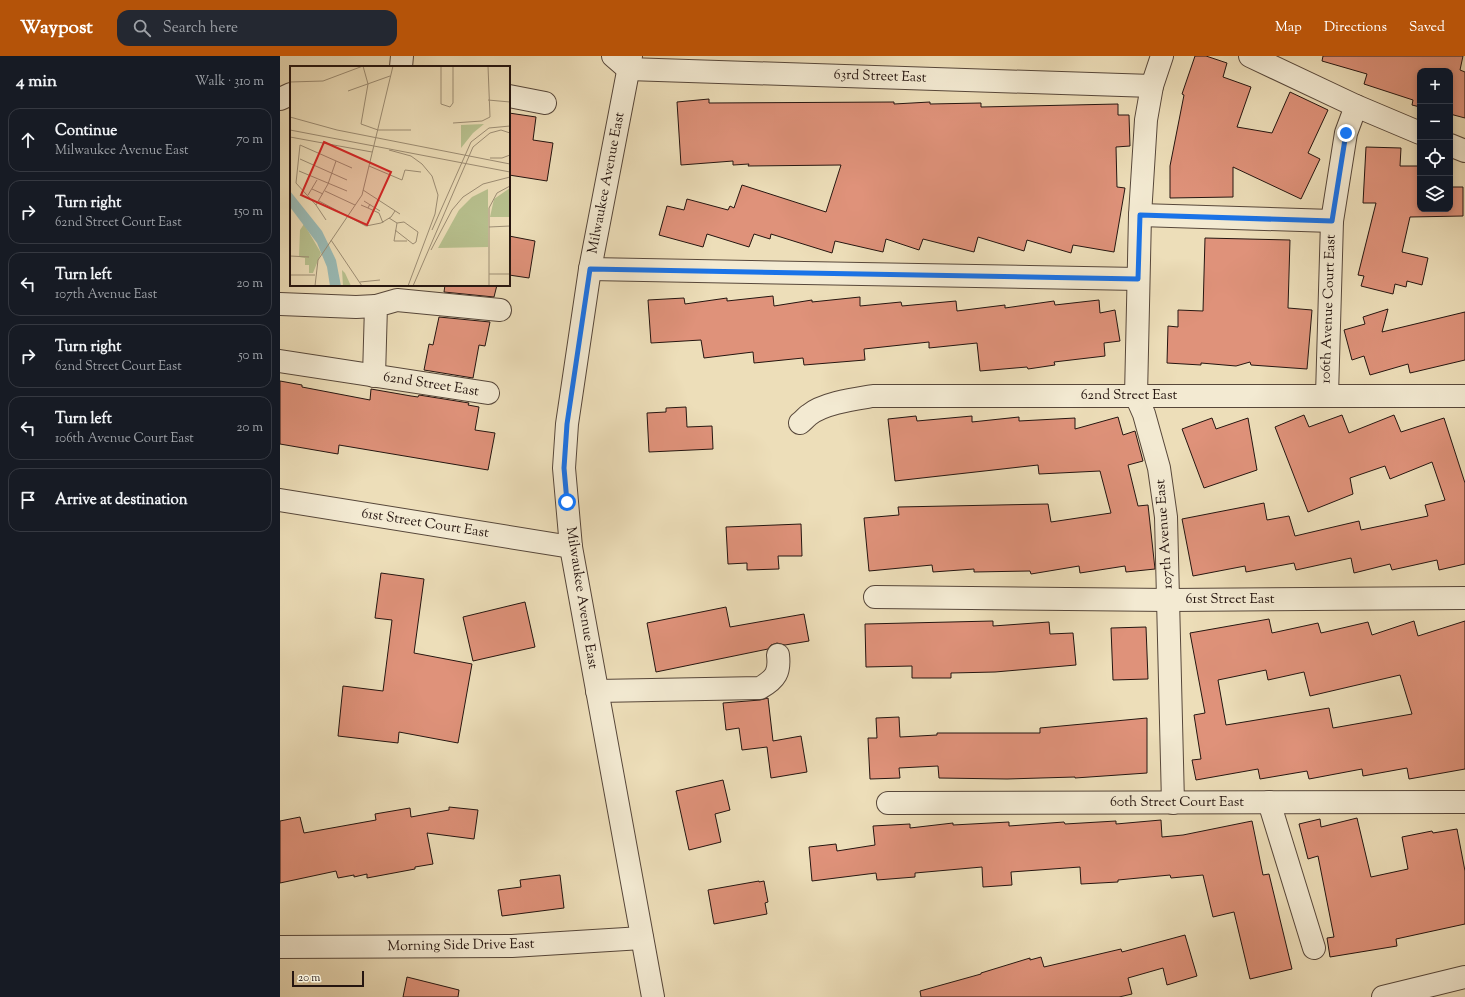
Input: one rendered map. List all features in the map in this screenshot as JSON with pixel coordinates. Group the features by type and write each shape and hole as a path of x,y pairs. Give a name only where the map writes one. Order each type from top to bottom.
{"street":[{"path":"401,66 402,56"},
{"name":"107th Avenue East","path":"1162,56 1152,86 1146,120 1140,215 1136,396 1144,414 1160,468 1166,517 1173,803"},
{"path":"1250,56 1356,106 1417,132"},
{"name":"63rd Street East","path":"624,60 1152,86"},
{"name":"Milwaukee Avenue East","path":"624,60 590,269 567,424 564,468 571,547 653,997"},
{"path":"280,99 290,94"},
{"path":"510,96 545,103"},
{"name":"106th Avenue Court East","path":"1327,395 1332,221 1346,133 1356,106"},
{"path":"1453,146 1465,151"},
{"path":"1140,215 1332,221"},
{"path":"590,269 1138,279"},
{"path":"280,304 356,307 376,306 397,300 500,310"},
{"name":"62nd Street East","path":"374,376 376,306"},
{"name":"62nd Street East","path":"280,362 488,393"},
{"name":"62nd Street East","path":"800,424 810,414 828,406 852,399 873,396 1465,396"},
{"name":"61st Street Court East","path":"280,500 571,547"},
{"name":"61st Street East","path":"876,597 1169,600 1465,598"},
{"path":"597,691 760,688 770,682 776,675 779,665 778,655"},
{"path":"1269,802 1314,948"},
{"name":"60th Street Court East","path":"888,804 1465,802"},
{"name":"Morning Side Drive East","path":"280,947 512,946 642,938"},
{"path":"1383,997 1465,977"}],"building":[{"path":"1195,56 1206,56 1227,63 1223,77 1251,87 1237,127 1272,133 1290,92 1328,110 1308,153 1320,159 1301,199 1233,167 1233,197 1170,198 1170,166 1184,95 1182,94"},
{"path":"1323,56 1463,56 1460,70 1465,72 1465,118 1453,115 1453,68 1417,68 1417,106 1412,105 1413,100 1364,84 1367,74 1322,61"},
{"path":"709,99 709,103 981,103 981,107 1118,104 1118,115 1129,115 1130,146 1116,147 1117,187 1125,188 1114,252 1073,245 1071,253 1027,240 1024,251 978,237 974,252 923,239 919,250 886,239 883,252 835,241 832,253 771,234 770,239 754,234 749,247 707,234 703,247 659,235 667,206 684,210 687,199 728,210 730,206 734,208 742,185 826,212 841,165 748,166 749,164 733,165 733,161 681,165 677,102"},
{"path":"510,113 536,117 533,140 553,143 547,181 510,175"},
{"path":"1366,147 1401,148 1400,166 1417,166 1417,212 1453,212 1453,187 1463,187 1463,216 1410,217 1402,252 1428,258 1422,285 1407,281 1406,287 1395,284 1393,294 1361,286 1364,276 1358,275 1376,203 1363,203"},
{"path":"510,236 535,241 529,278 510,275"},
{"path":"1205,238 1290,240 1288,308 1312,310 1307,369 1251,365 1250,362 1236,366 1201,363 1201,365 1167,363 1168,326 1178,327 1178,310 1203,311"},
{"path":"445,286 497,286 494,297 444,292"},
{"path":"773,296 774,306 812,300 812,302 860,297 860,306 901,302 902,306 956,301 957,311 1005,305 1005,308 1054,301 1055,305 1099,300 1100,313 1115,310 1120,341 1104,343 1105,356 1054,362 1055,365 1028,369 1027,367 980,371 977,343 929,348 929,342 864,349 865,360 804,365 803,358 754,363 753,352 704,358 701,340 651,343 648,300 684,298 685,304 727,298 727,301"},
{"path":"1388,309 1382,332 1465,312 1465,360 1410,373 1408,364 1370,375 1364,356 1352,360 1344,330 1365,324 1363,317"},
{"path":"439,317 490,322 485,346 479,345 473,378 424,370 429,344 433,345"},
{"path":"280,381 302,385 302,387 370,400 371,389 418,397 419,395 469,403 468,405 479,407 475,430 495,433 488,470 339,445 338,454 280,444"},
{"path":"686,407 687,427 712,426 713,449 649,452 647,413 666,412 666,408"},
{"path":"1304,415 1309,427 1342,415 1349,433 1394,415 1401,432 1444,418 1465,483 1465,564 1439,570 1437,560 1392,570 1390,564 1354,573 1351,558 1296,570 1294,563 1246,572 1245,566 1193,576 1182,519 1264,503 1267,520 1289,516 1295,536 1359,521 1361,530 1428,516 1425,505 1445,500 1432,462 1390,479 1385,466 1350,478 1353,494 1308,512 1275,427"},
{"path":"916,416 917,421 972,416 972,422 1019,417 1019,421 1075,418 1075,429 1118,417 1123,435 1135,431 1143,461 1128,465 1138,506 1148,505 1155,569 1126,572 1125,566 1080,573 1079,566 1031,574 1030,571 974,572 974,569 933,572 932,565 869,571 864,518 899,515 898,507 1048,504 1051,522 1111,513 1100,471 1039,474 1038,465 895,481 888,419"},
{"path":"1212,418 1216,429 1248,418 1257,470 1204,488 1182,429"},
{"path":"801,524 802,556 778,556 779,569 747,570 747,563 728,564 726,527"},
{"path":"381,573 424,579 414,653 472,664 458,743 399,732 398,743 338,736 343,686 383,691 392,620 375,618"},
{"path":"525,602 535,647 473,661 463,617"},
{"path":"726,607 730,627 804,614 809,641 785,645 777,643 771,645 768,649 656,672 647,623"},
{"path":"1269,619 1272,633 1318,623 1321,633 1368,622 1372,635 1414,621 1418,636 1465,621 1465,769 1409,779 1407,768 1363,776 1362,769 1309,779 1307,771 1260,779 1258,769 1196,780 1192,760 1201,759 1194,715 1205,713 1190,633","holes":["1266,670 1268,680 1304,672 1310,696 1400,675 1412,714 1333,728 1329,708 1226,725 1218,680"]},
{"path":"993,621 993,626 1049,622 1050,634 1073,633 1076,665 995,672 951,673 951,678 912,678 912,666 866,667 865,624"},
{"path":"1146,627 1148,679 1113,680 1111,628"},
{"path":"768,698 773,741 801,736 807,772 771,778 767,747 742,750 739,728 726,730 723,703"},
{"path":"899,717 900,737 937,735 937,733 1040,733 1040,728 1147,718 1147,773 1075,778 939,778 938,766 899,768 900,778 870,779 868,738 877,738 876,718"},
{"path":"723,780 730,810 715,814 721,842 689,850 676,791"},
{"path":"449,807 478,810 474,839 427,833 433,864 367,878 367,874 338,878 336,871 280,883 280,821 300,817 304,833 376,820 375,814 410,808 411,817 449,810"},
{"path":"1357,818 1371,877 1408,869 1402,837 1432,831 1433,833 1457,829 1465,871 1465,924 1396,939 1397,946 1330,957 1327,938 1334,937 1318,856 1308,859 1299,824 1320,819 1321,827"},
{"path":"1161,820 1162,837 1183,835 1252,821 1263,875 1269,874 1292,969 1250,979 1234,912 1213,917 1203,875 1171,878 1170,875 1118,880 1118,882 1081,884 1080,867 1011,872 1012,885 983,887 982,867 915,873 915,877 877,880 876,873 812,881 809,847 836,844 837,851 875,845 873,826 910,824 910,828 953,823 953,825 1009,822 1009,826 1064,822 1065,824 1116,821 1116,824"},
{"path":"560,875 564,908 502,916 498,890 521,887 520,880"},
{"path":"764,881 768,902 765,903 767,914 714,924 708,890"},
{"path":"1185,935 1197,976 1167,985 1163,968 1128,978 1132,994 1119,997 921,997 920,991 981,974 1030,958 1030,960 1041,957 1044,967 1121,949 1122,952"},
{"path":"407,977 459,990 458,997 403,997"}],"route":[{"path":"567,502 564,468 567,424 590,269 1138,279 1140,215 1332,221 1346,133"}]}
